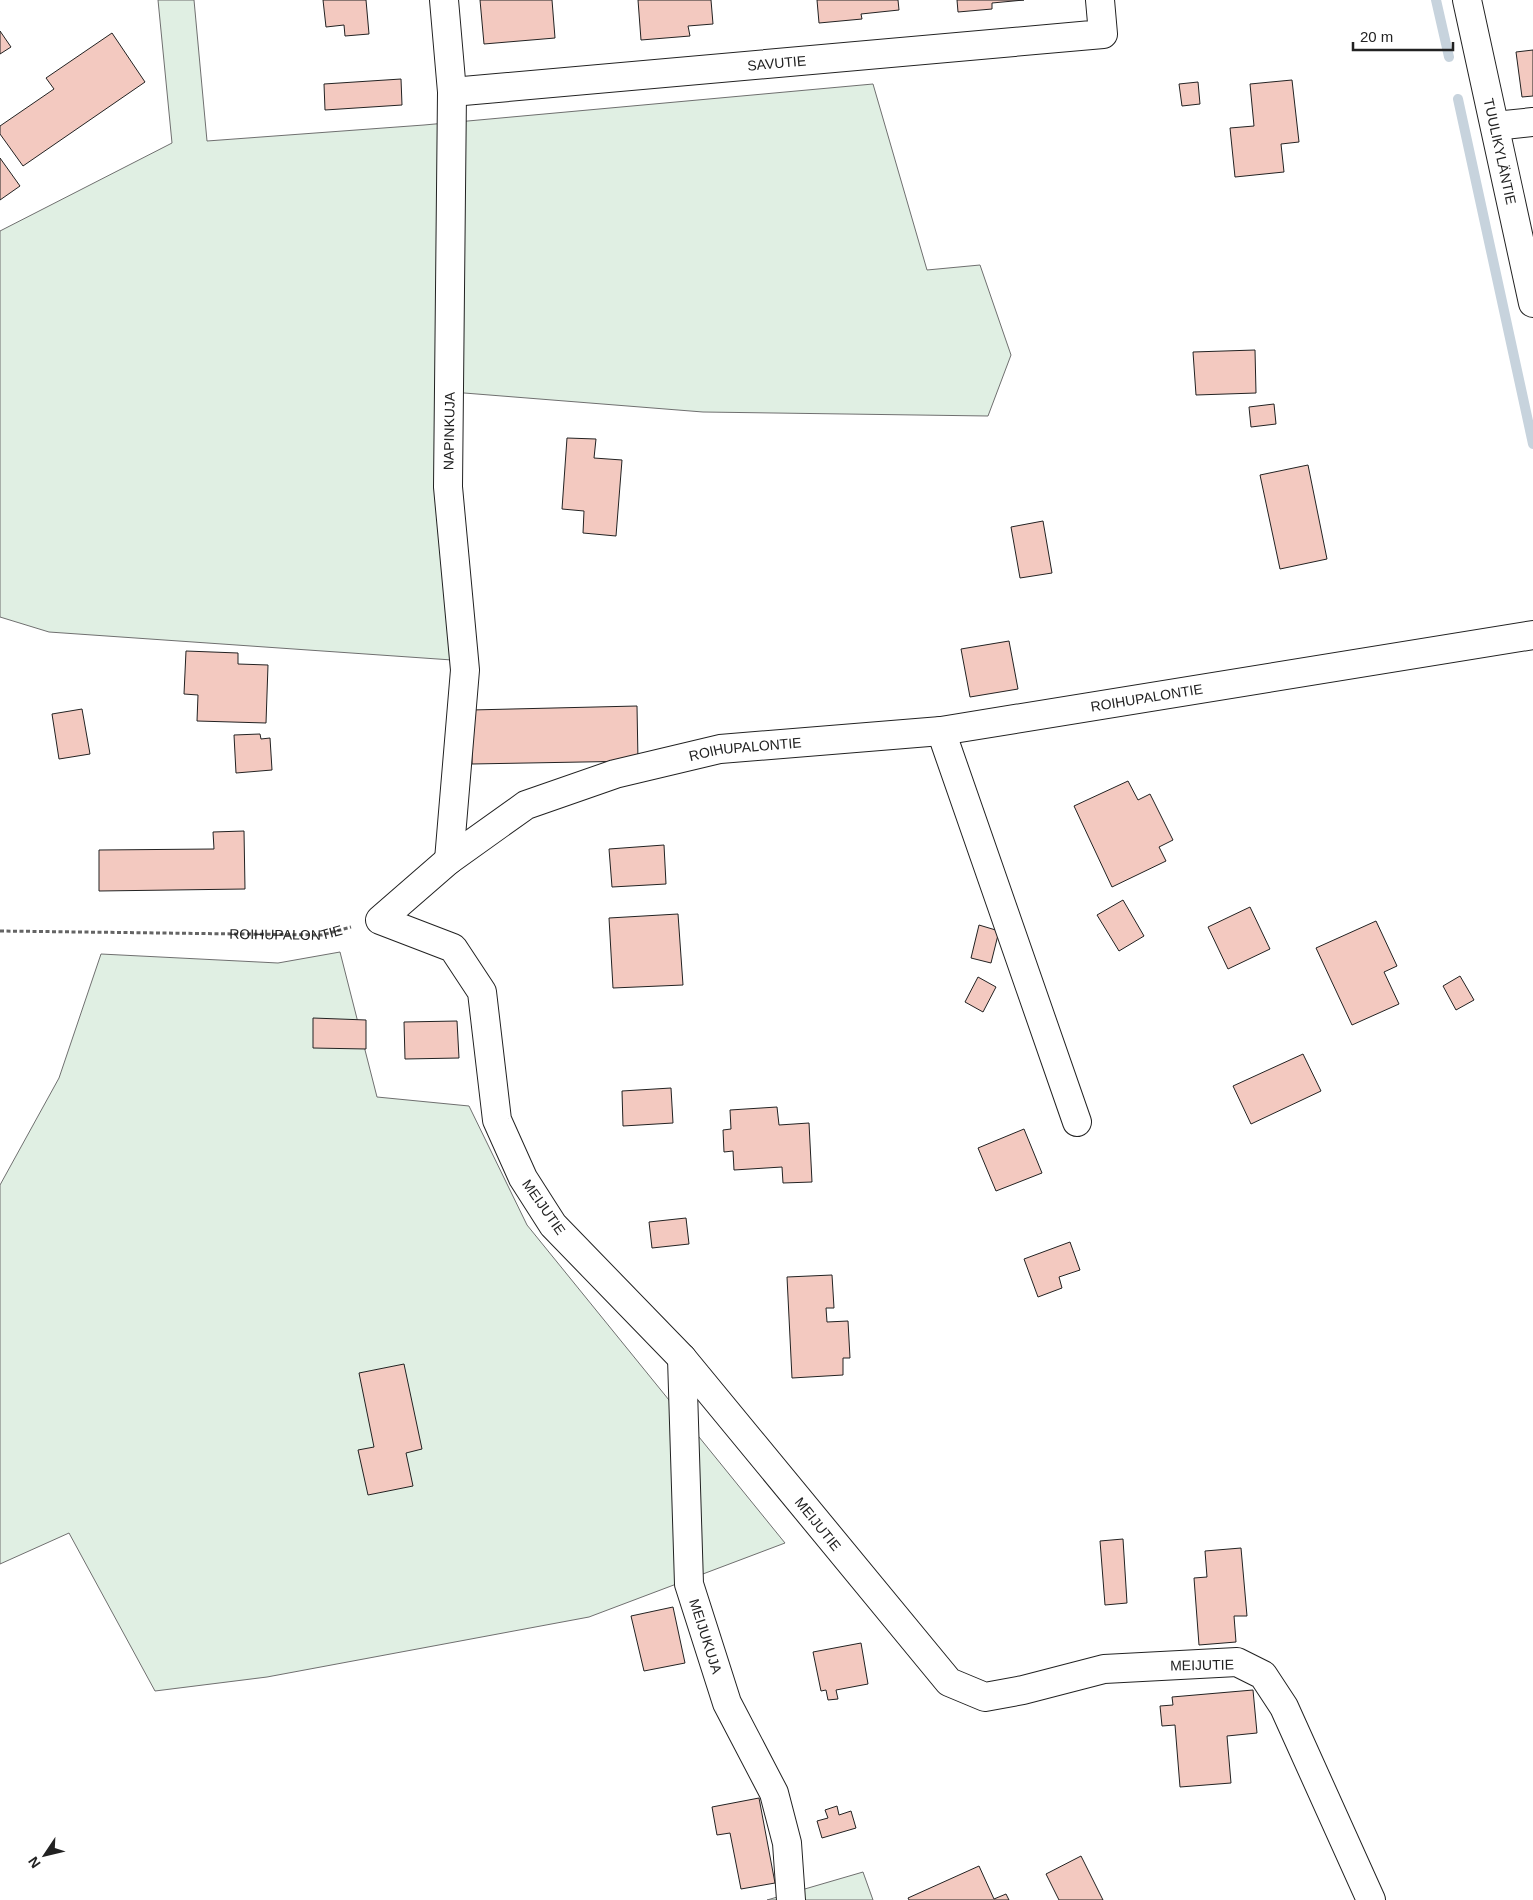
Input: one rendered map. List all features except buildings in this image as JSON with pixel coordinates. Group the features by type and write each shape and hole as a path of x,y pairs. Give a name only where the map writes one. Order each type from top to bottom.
{"street":[{"name":"NAPINKUJA","path":"444,0 452,92 448,487 465,670 449,860"},
{"name":"SAVUTIE","path":"452,92 1103,34 1100,0"},
{"name":"TUULIKYLÄNTIE","path":"1467,0 1533,303"},
{"path":"1495,126 1533,122"},
{"name":"ROIHUPALONTIE","path":"380,920 449,860 526,805 615,774 720,749 941,731 1533,635"},
{"path":"941,731 1077,1122"},
{"name":"MEIJUTIE","path":"380,920 453,948 482,992 497,1120 523,1178 554,1225 682,1358 949,1682 985,1697 1023,1690 1104,1669 1236,1662 1263,1675 1284,1707 1371,1900"},
{"name":"MEIJUKUJA","path":"682,1358 690,1584 727,1703 774,1793 787,1843 790,1900"}],"path":[{"name":"ROIHUPALONTIE","path":"0,931 322,935 380,920"}],"green space":[{"path":"158,0 194,0 207,141 424,125 873,84 927,270 980,265 1011,355 988,416 703,412 439,391 452,660 49,632 0,617 0,231 172,143"},
{"path":"340,952 377,1097 469,1106 527,1225 785,1543 589,1617 267,1677 155,1691 69,1533 0,1564 0,1185 59,1078 101,954 278,963"},
{"path":"863,1872 873,1900 767,1900"}],"waterway":[{"path":"1436,0 1449,57"},
{"path":"1458,99 1533,444"}]}
